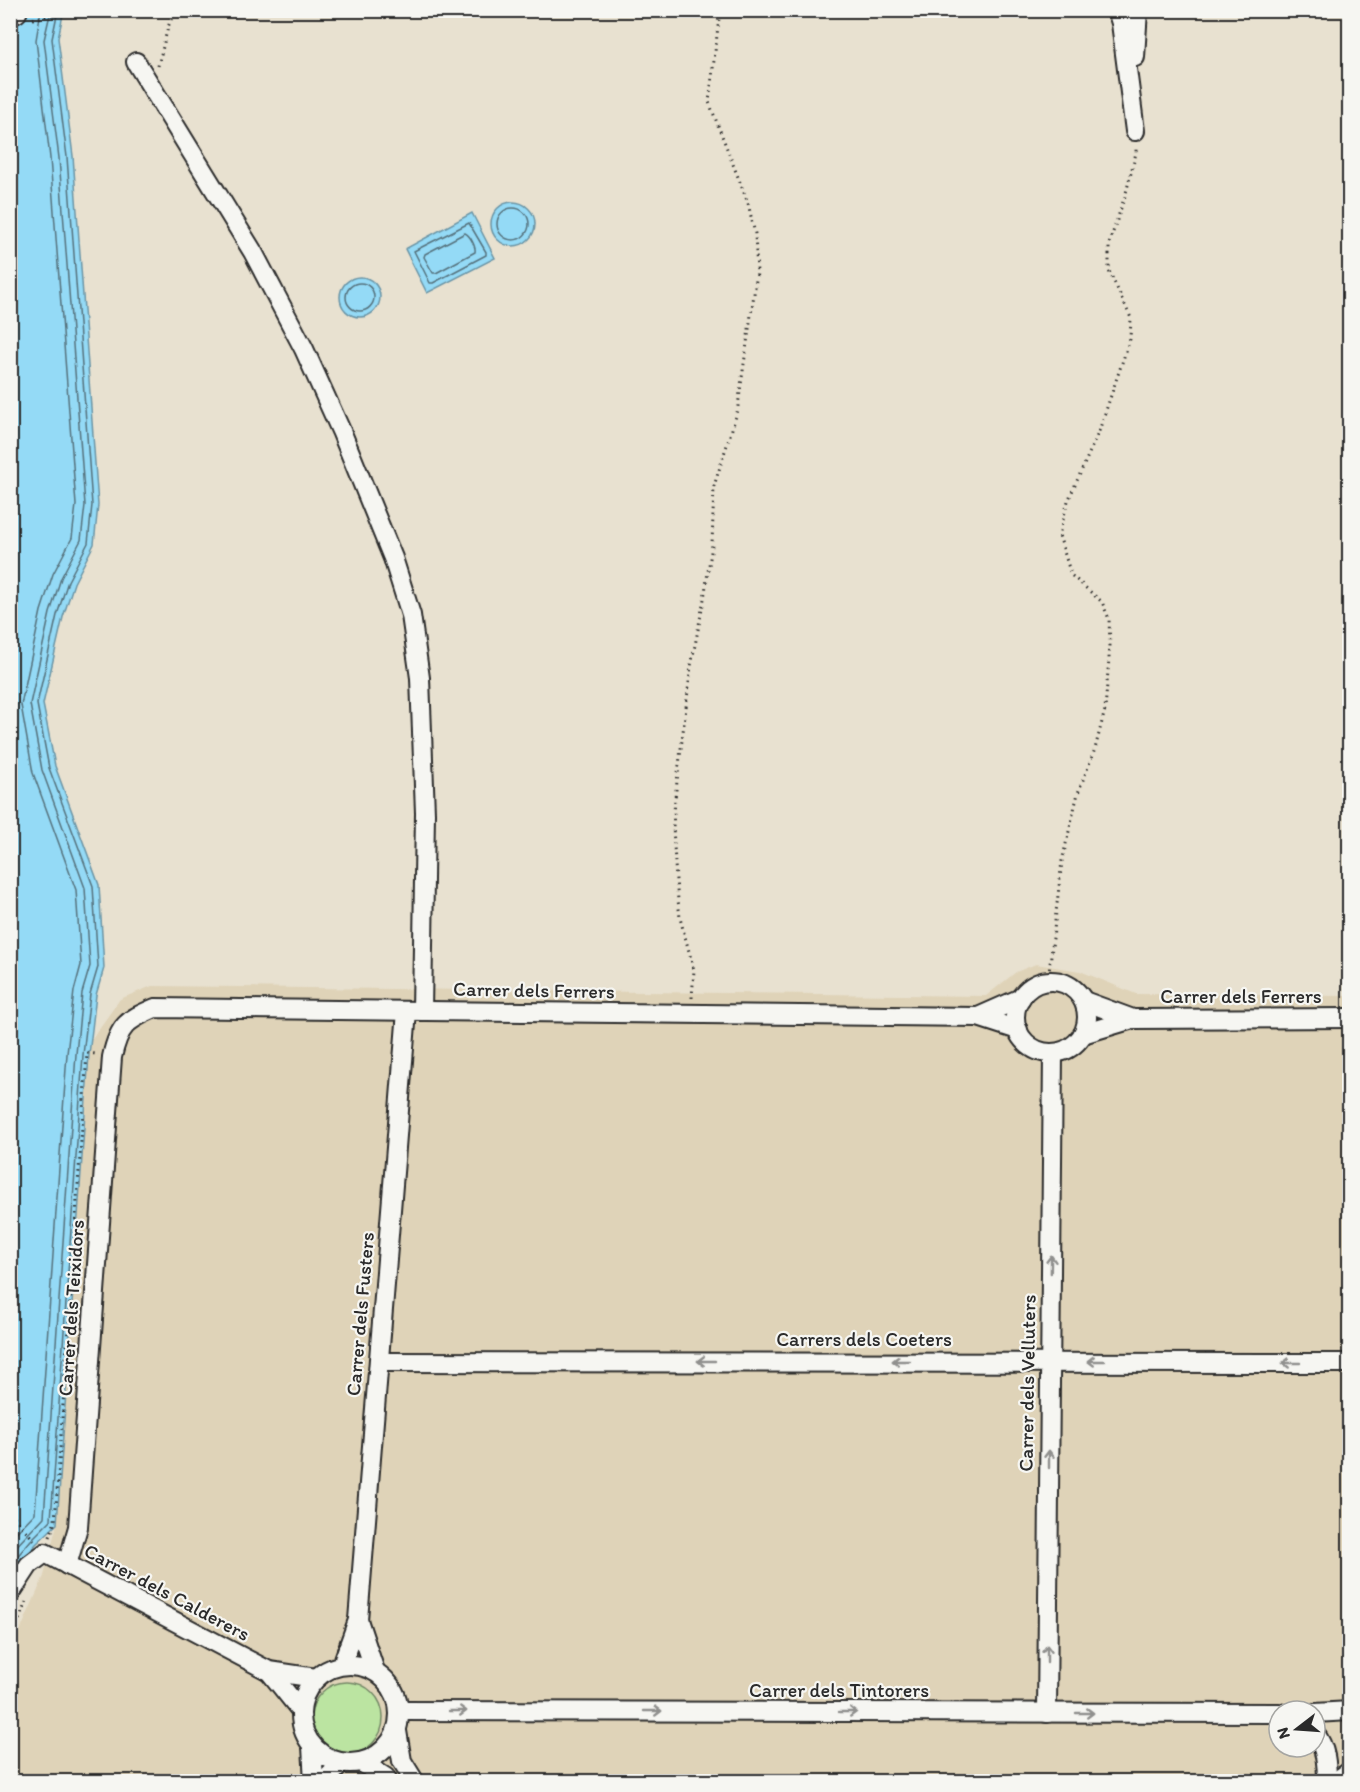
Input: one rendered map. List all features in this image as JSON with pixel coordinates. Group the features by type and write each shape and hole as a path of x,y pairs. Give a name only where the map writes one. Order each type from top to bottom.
{"street":[{"path":"1118,10 1135,131"},
{"path":"1135,131 1135,40 1138,10"},
{"name":"Carrer dels Fusters","path":"136,62 253,252 304,349 342,433 393,558 411,615 420,678 425,813 414,1011 378,1362 358,1620 342,1665"},
{"path":"1048,981 1059,981 1078,992 1087,1012 1087,1023 1083,1034 1075,1044 1053,1053 1032,1047 1024,1040 1018,1030 1016,1013 1021,998 1028,989 1037,983 1048,981"},
{"name":"Carrer dels Ferrers","path":"978,1017 1021,998"},
{"name":"Carrer dels Ferrers","path":"1084,1001 1133,1019"},
{"name":"Carrer dels Ferrers","path":"113,1055 121,1029 133,1018 155,1008 978,1017 1018,1030"},
{"name":"Carrer dels Ferrers","path":"1083,1034 1133,1019 1350,1018"},
{"name":"Carrer dels Velluters","path":"1047,1713 1053,1053"},
{"name":"Carrer dels Teixidors","path":"68,1565 78,1527 113,1055"},
{"name":"Carrers dels Coeters","path":"378,1362 1350,1363"},
{"path":"10,1594 29,1565 45,1553"},
{"name":"Carrer dels Calderers","path":"45,1553 269,1671 316,1678"},
{"name":"Carrer dels Fusters","path":"358,1620 375,1671"},
{"path":"314,1782 312,1746 302,1724 301,1712 308,1688 316,1678 328,1670 342,1665 359,1665 375,1671 392,1688 400,1711 397,1731 402,1761 415,1782"},
{"name":"Carrer dels Calderers","path":"269,1671 301,1712"},
{"name":"Carrer dels Tintorers","path":"400,1711 1267,1713"},
{"path":"1327,1712 1350,1711"},
{"path":"312,1746 331,1760 342,1763 361,1762 376,1756 388,1745 397,1731"},
{"path":"1325,1759 1327,1782"},
{"path":"361,1762 385,1777 388,1782"},
{"path":"323,1782 342,1763"},
{"path":"1335,1782 1350,1772"}],"path":[{"path":"19,14 78,10"},
{"path":"152,89 168,27 175,10"},
{"path":"691,1014 694,970 680,918 673,827 675,798 691,666 712,545 714,486 737,413 757,273 755,234 748,203 709,102 720,10"},
{"path":"1048,981 1062,861 1078,793 1095,749 1105,710 1110,645 1109,619 1102,602 1071,575 1059,535 1068,501 1100,430 1130,339 1131,318 1109,271 1109,244 1136,153 1135,131"},
{"path":"45,1553 55,1521 87,1053 113,1055"},
{"path":"10,1512 45,1553"}],"shaded area":[{"path":"1036,964 1080,971 1136,994 1349,996 1349,1781 11,1782 11,1652 44,1576 57,1524 91,1040 120,999 152,986 986,996 1016,972"}],"green space":[{"path":"354,1682 373,1692 381,1704 383,1718 381,1732 373,1744 361,1752 340,1754 321,1744 313,1732 311,1711 321,1692 333,1684"}],"water":[{"path":"64,10 58,38 73,156 98,505 94,544 74,583 63,617 43,704 55,766 99,885 104,968 96,995 89,1055 57,1524 36,1544 11,1575 10,11"},
{"path":"513,202 528,209 535,224 528,239 513,246 498,239 491,224 498,209"},
{"path":"472,213 495,258 427,293 405,249"},
{"path":"360,277 374,283 380,297 374,311 360,317 346,311 340,297 346,283"}]}
